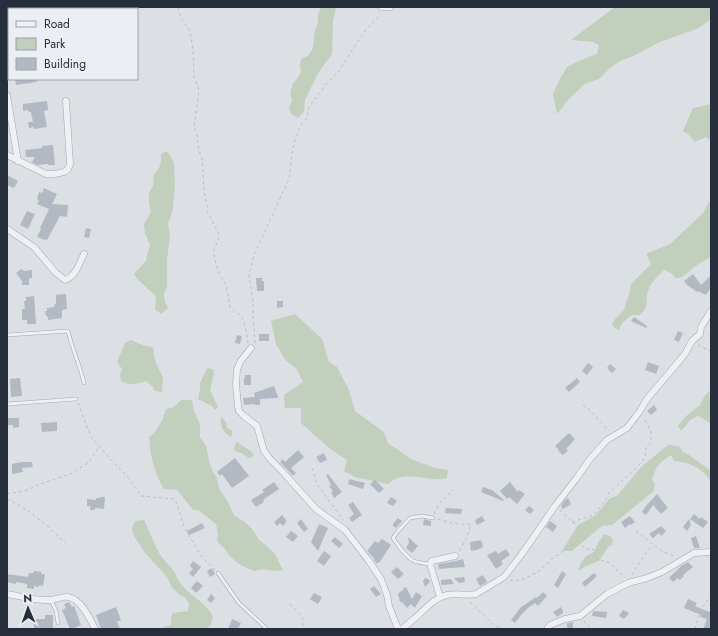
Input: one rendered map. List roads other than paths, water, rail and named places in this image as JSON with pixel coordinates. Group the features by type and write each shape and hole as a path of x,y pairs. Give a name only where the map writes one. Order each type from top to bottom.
{"street":[{"path":"382,7 390,7"},
{"path":"7,95 18,161"},
{"path":"7,155 46,174 64,172 68,169 70,164 66,101"},
{"path":"7,229 34,247 65,280 70,278 75,273 84,254"},
{"path":"402,629 440,597 454,594 476,594 504,577 590,459 607,440 627,428 647,399 685,354 692,341 700,334 701,327 711,311"},
{"path":"251,348 240,362 237,370 236,384 239,410 257,426 264,450 270,459 316,509 343,529 369,561 381,578 389,606 398,629"},
{"path":"547,629 550,625 565,619 580,616 607,594 628,582 647,578 662,572 694,553 711,552"},
{"path":"440,597 430,564 432,560 454,556"},
{"path":"7,594 27,599 51,600 60,597 74,598 88,613 95,629"}],"lane":[{"path":"7,335 68,331 70,342 84,383"},
{"path":"7,404 76,398"},
{"path":"430,564 414,561 393,538 410,518 422,516 434,518"},
{"path":"218,573 239,603 268,629"},
{"path":"51,600 56,611 58,623"}]}
